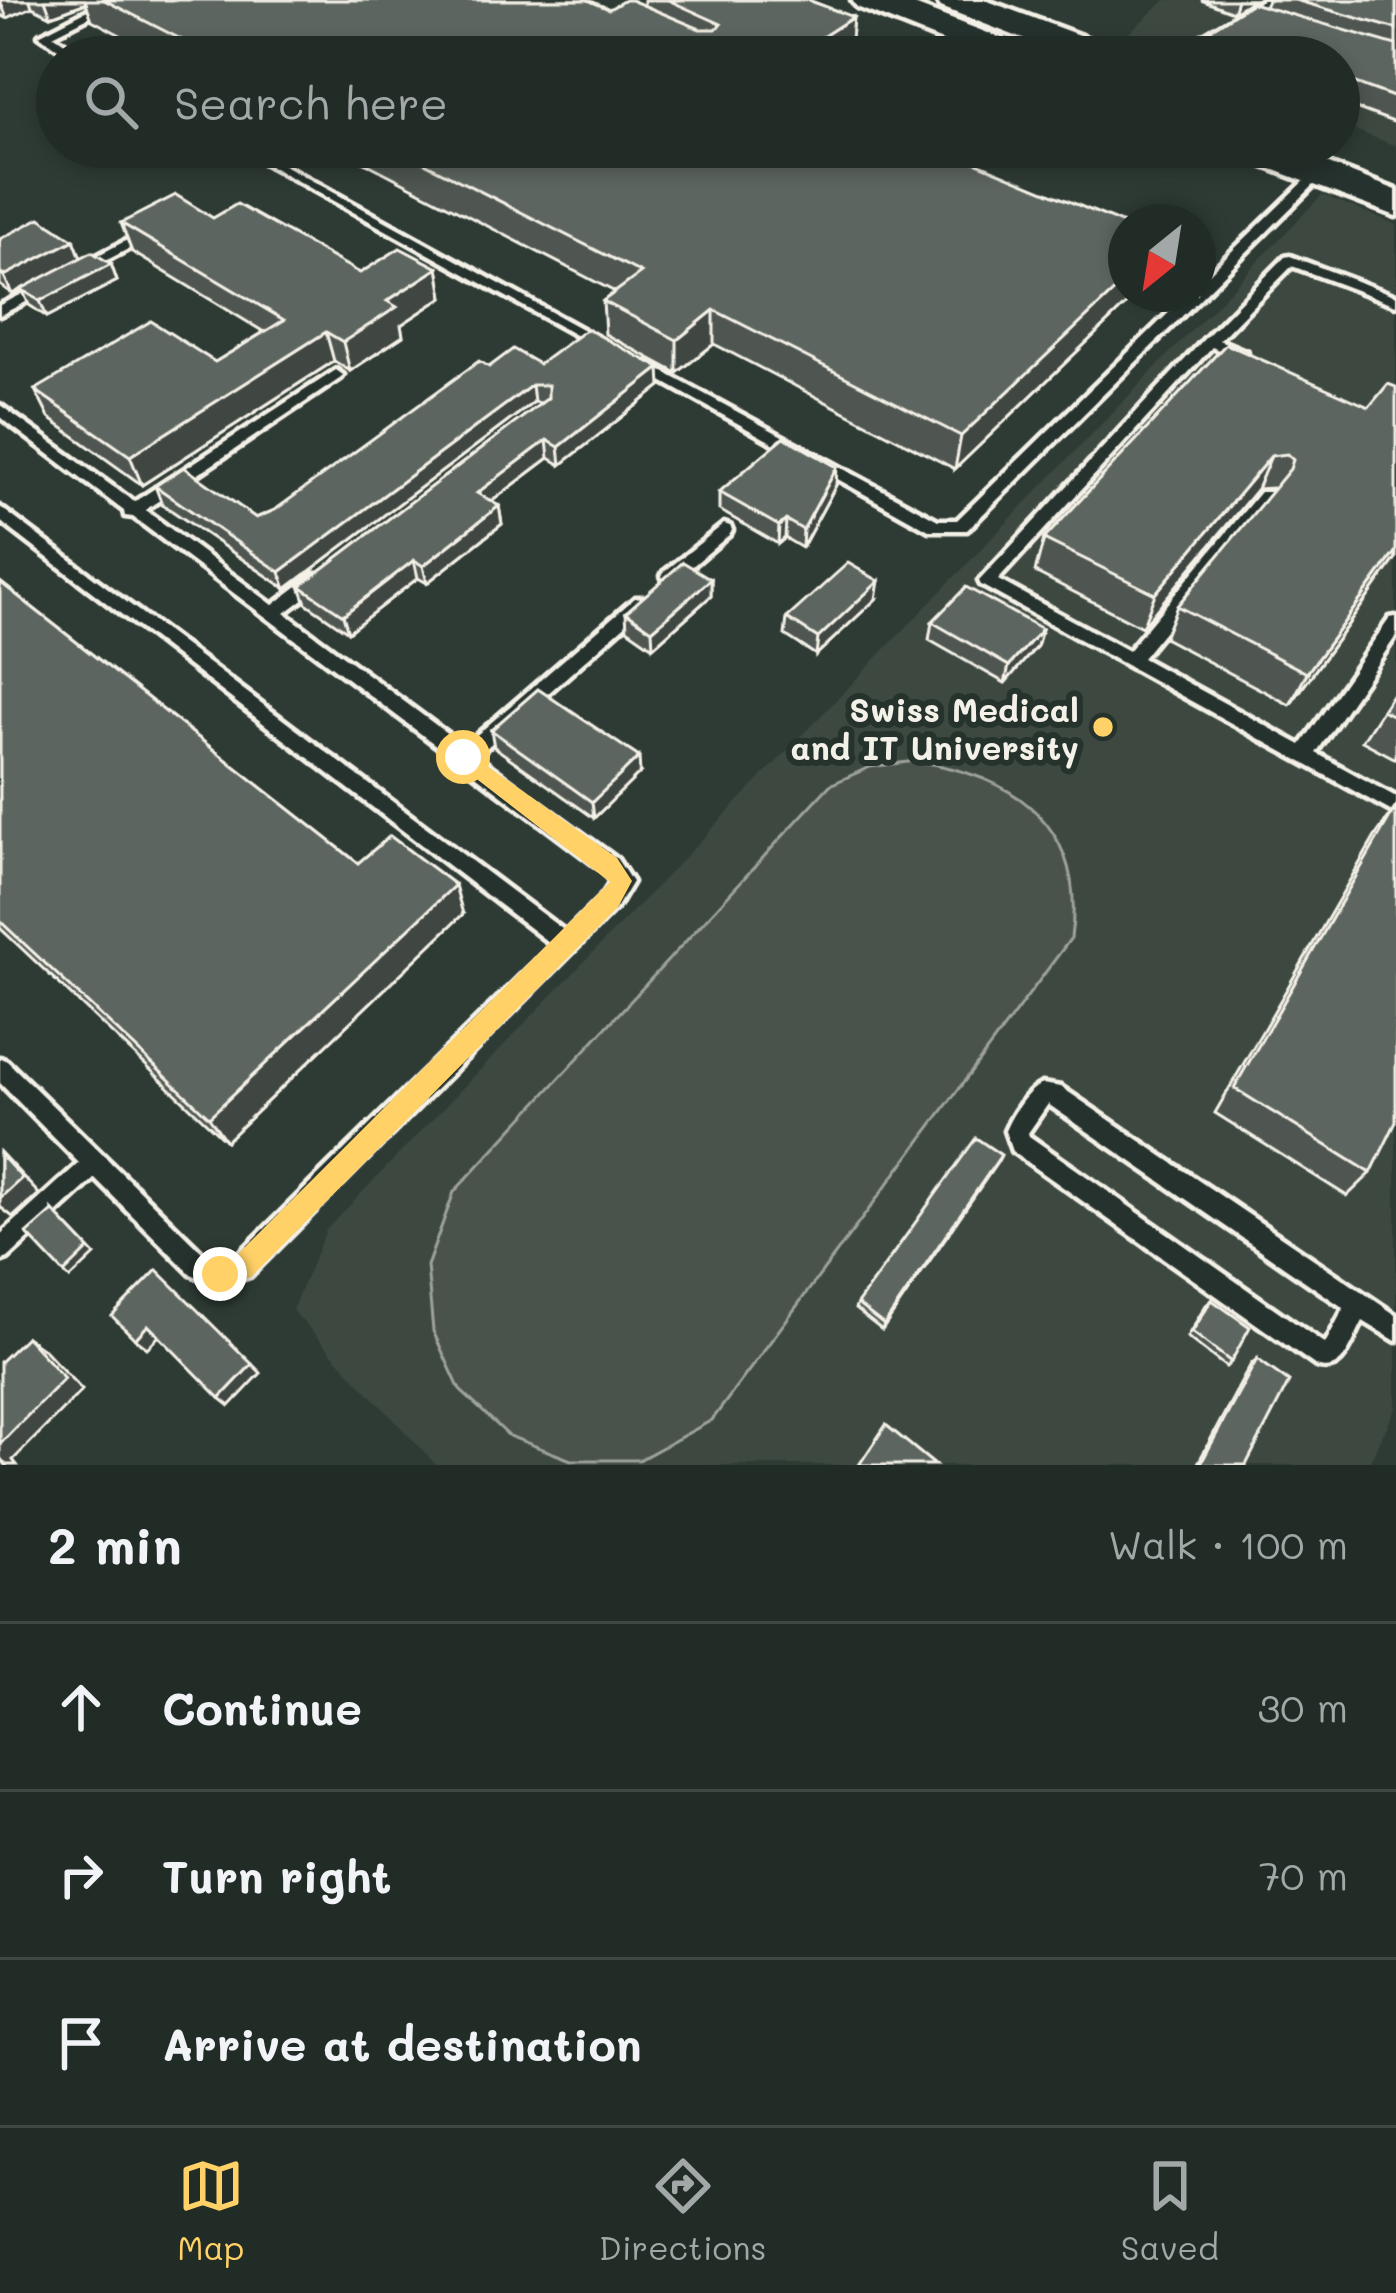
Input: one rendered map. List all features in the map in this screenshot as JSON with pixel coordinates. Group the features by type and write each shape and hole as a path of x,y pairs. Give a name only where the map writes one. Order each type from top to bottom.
{"main road":[{"path":"868,0 961,36"},
{"path":"962,1 1050,36"},
{"path":"1360,164 1396,169"},
{"path":"1341,168 1396,204"}],"lane":[{"path":"47,36 116,0"},
{"path":"1203,36 1219,25 1246,17 1269,0"},
{"path":"1246,17 1262,22"},
{"path":"280,168 935,526 950,529 961,526 1178,312"},
{"path":"1218,273 1321,168"},
{"path":"0,311 163,224"},
{"path":"1396,301 1290,260 987,581 1396,806"},
{"path":"1210,341 1251,360"},
{"path":"130,512 336,375"},
{"path":"0,410 130,512 610,865 622,881 566,944 242,1268 220,1274 200,1266 0,1068"},
{"path":"1130,661 1266,496"},
{"path":"0,513 566,944"},
{"path":"463,757 724,530"},
{"path":"271,615 344,560"},
{"path":"1304,756 1396,622"},
{"path":"1359,1304 1330,1358 1324,1358 1020,1143 1016,1131 1042,1094 1054,1094 1359,1304 1396,1330"},
{"path":"0,1250 94,1163"}],"shaded area":[{"path":"1165,0 1396,0 1396,146 1360,132 1360,36 1125,36"},
{"name":"Swiss Medical and IT University","path":"1322,195 1396,224 1396,1408 1368,1465 436,1465 292,1310 326,1230 1209,312 1216,312 1216,305"},
{"path":"915,761 985,779 1037,814 1056,837 1068,866 1073,899 1071,938 712,1420 639,1460 571,1460 509,1436 460,1390 433,1331 427,1266 454,1192 830,785 870,767"}],"building":[{"path":"104,0 588,0 609,9 631,0 700,29 716,29 721,24 668,0 808,0 853,17 824,36 175,36"},
{"path":"1295,0 1396,0 1396,29"},
{"path":"1252,3 1396,45 1396,98 1360,85 1360,36 1226,36 1209,30"},
{"path":"434,168 989,168 1108,217 1108,297 961,436 714,310 677,340 603,301 641,273"},
{"path":"176,195 213,218 237,204 360,273 400,248 438,268 387,301 397,307 343,342 326,332 130,456 35,390 151,321 215,362 284,320 121,223"},
{"path":"40,218 74,240 4,276 0,273 0,239"},
{"path":"92,252 111,264 40,301 21,289"},
{"path":"587,329 660,368 559,447 547,440 477,493 499,506 423,566 414,560 343,615 300,586 548,398 548,385 532,385 280,572 155,486 184,467 256,518 275,510 479,361 489,367 513,349 539,364"},
{"path":"1226,344 1369,407 1388,384 1396,387 1396,551 1307,673 1177,606 1290,469 1293,460 1287,454 1271,456 1155,594 1044,539"},
{"path":"784,437 837,467 803,530 786,520 779,526 719,492"},
{"path":"683,562 711,579 652,630 626,612"},
{"path":"848,563 879,581 818,638 787,618"},
{"path":"0,582 358,863 390,836 455,885 209,1117 0,921"},
{"path":"966,587 1042,629 1009,666 932,622"},
{"path":"538,689 639,757 592,802 491,730"},
{"path":"1396,689 1396,717 1382,710"},
{"path":"1396,807 1396,1122 1371,1173 1234,1088"},
{"path":"976,1138 1001,1155 884,1325 857,1304"},
{"path":"0,1154 22,1178 0,1198"},
{"path":"53,1211 89,1249 64,1273 27,1234"},
{"path":"157,1270 252,1364 220,1398 148,1325 135,1339 112,1316"},
{"path":"1212,1300 1250,1327 1231,1362 1192,1332"},
{"path":"26,1337 64,1378 0,1444 0,1362"},
{"path":"1257,1359 1289,1382 1246,1465 1200,1465"},
{"path":"886,1425 935,1465 859,1465"}],"place":[{"name":"Swiss Medical and IT University","path":"1103,727"}],"route":[{"path":"220,1274 242,1268 610,901 622,881 610,865 463,757"}]}
